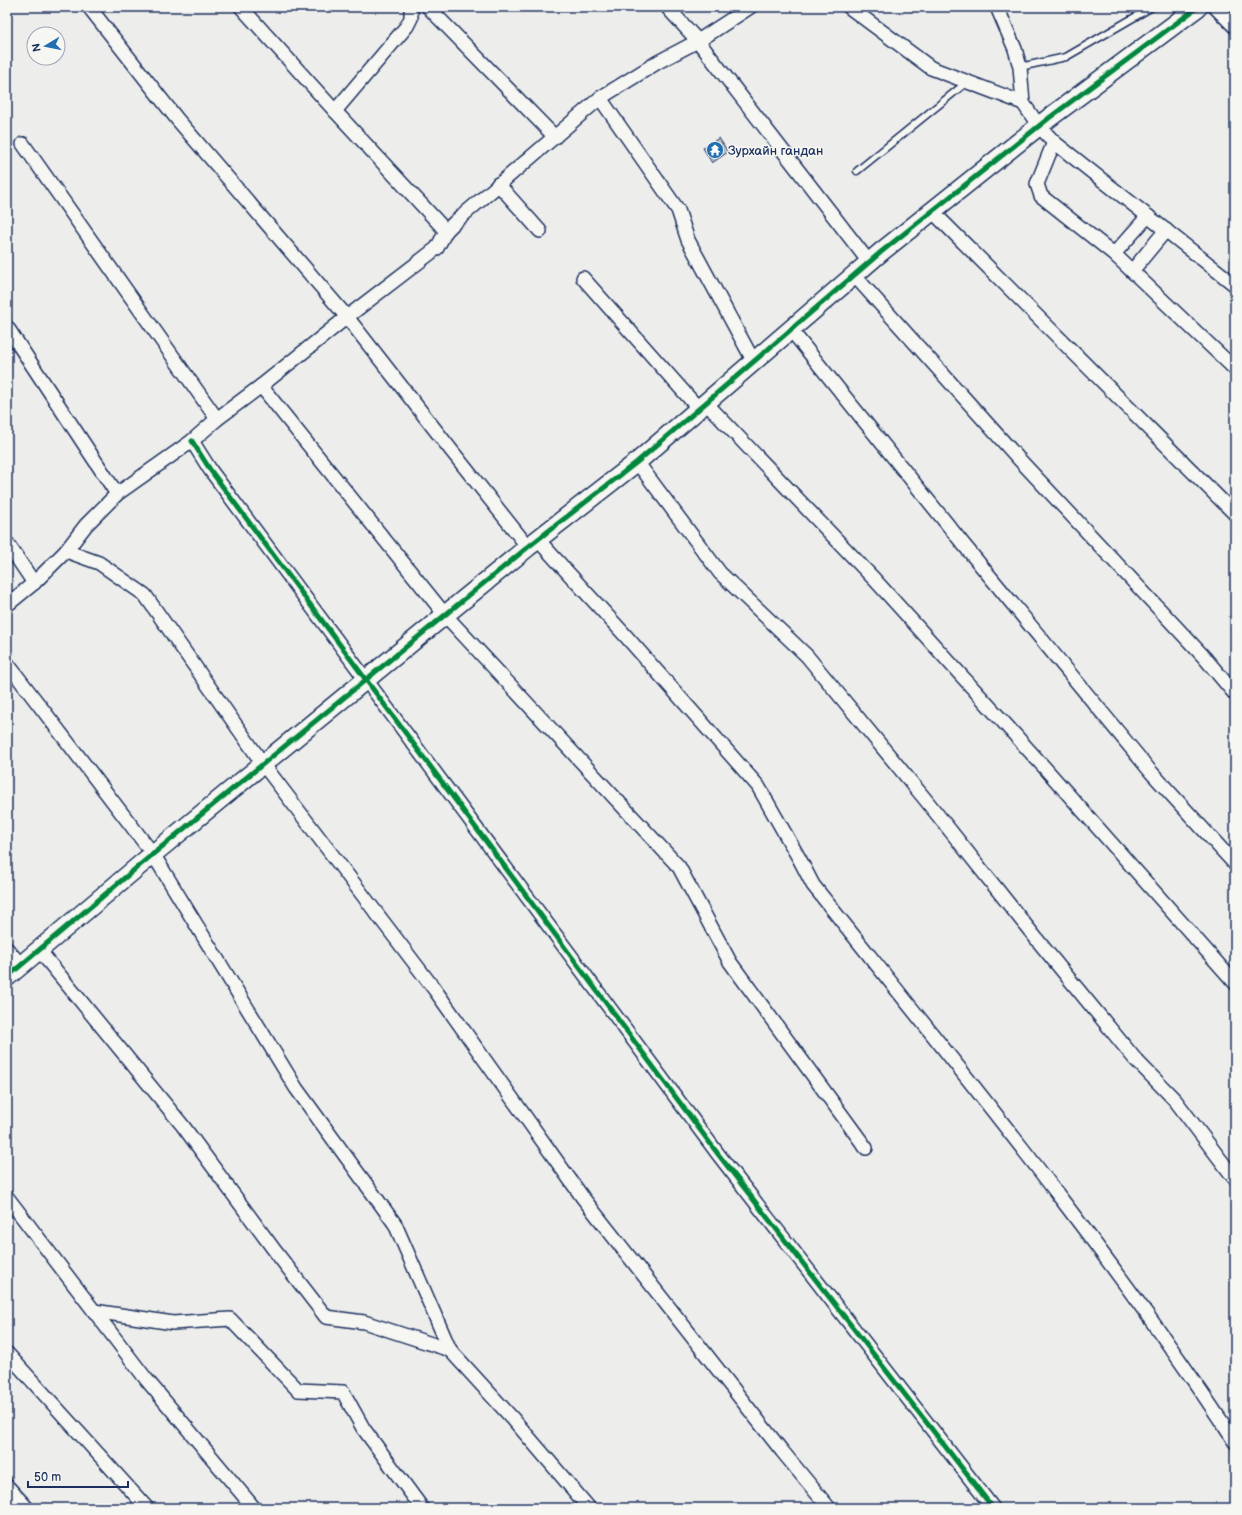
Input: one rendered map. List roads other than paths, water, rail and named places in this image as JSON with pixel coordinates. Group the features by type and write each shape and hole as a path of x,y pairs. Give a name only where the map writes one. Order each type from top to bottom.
{"street":[{"path":"89,7 177,119 347,317 446,444 533,544 629,640 758,786 813,885 1026,1152 1191,1375 1235,1442"},
{"path":"241,7 446,231"},
{"path":"335,111 407,26 411,18 411,7"},
{"path":"428,7 555,137"},
{"path":"667,7 698,41 869,262"},
{"path":"7,605 34,583 66,551 86,525 117,494 192,441 217,419 347,317 438,248 446,231 498,184 600,98 658,62 698,41 750,7"},
{"path":"849,7 931,68 1023,103"},
{"path":"998,7 1015,49 1020,67 1023,103 1039,126 1054,142 1235,285"},
{"path":"7,977 263,764 533,544 637,462 869,262 1039,126 1198,7"},
{"path":"1215,7 1235,27"},
{"path":"600,98 678,210 688,240 754,362"},
{"path":"1054,142 1037,184 1041,196 1114,254 1235,369"},
{"path":"23,144 217,419"},
{"path":"498,184 540,231"},
{"path":"932,212 1235,514"},
{"path":"1114,254 1148,216"},
{"path":"1132,271 1166,230"},
{"path":"854,275 1018,458 1204,657 1235,694"},
{"path":"583,278 703,406 881,586 1049,773 1235,984"},
{"path":"7,327 117,494"},
{"path":"791,330 964,545 1151,772 1235,864"},
{"path":"261,386 446,616 679,867 730,962 866,1148"},
{"path":"192,441 211,471 718,1154 993,1508"},
{"path":"637,462 720,573 807,656 925,799 1043,947 1136,1059 1175,1100 1235,1179"},
{"path":"7,543 34,583"},
{"path":"66,551 99,563 145,595 263,764 435,990 584,1198 782,1451 829,1508"},
{"path":"7,663 153,854 296,1088 395,1224 450,1350 513,1419 589,1508"},
{"path":"7,949 21,965"},
{"path":"39,950 183,1126 275,1251 326,1317 364,1322 450,1350"},
{"path":"7,1197 146,1379 254,1508"},
{"path":"94,1311 173,1323 230,1319 298,1390 343,1392 363,1428 422,1508"},
{"path":"7,1353 147,1508"},
{"path":"7,1486 27,1508"}],"lane":[{"path":"1020,67 1066,57 1152,7"},
{"path":"857,171 968,81"}],"place":[{"name":"Зурхайн гандан","path":"715,150"}]}
